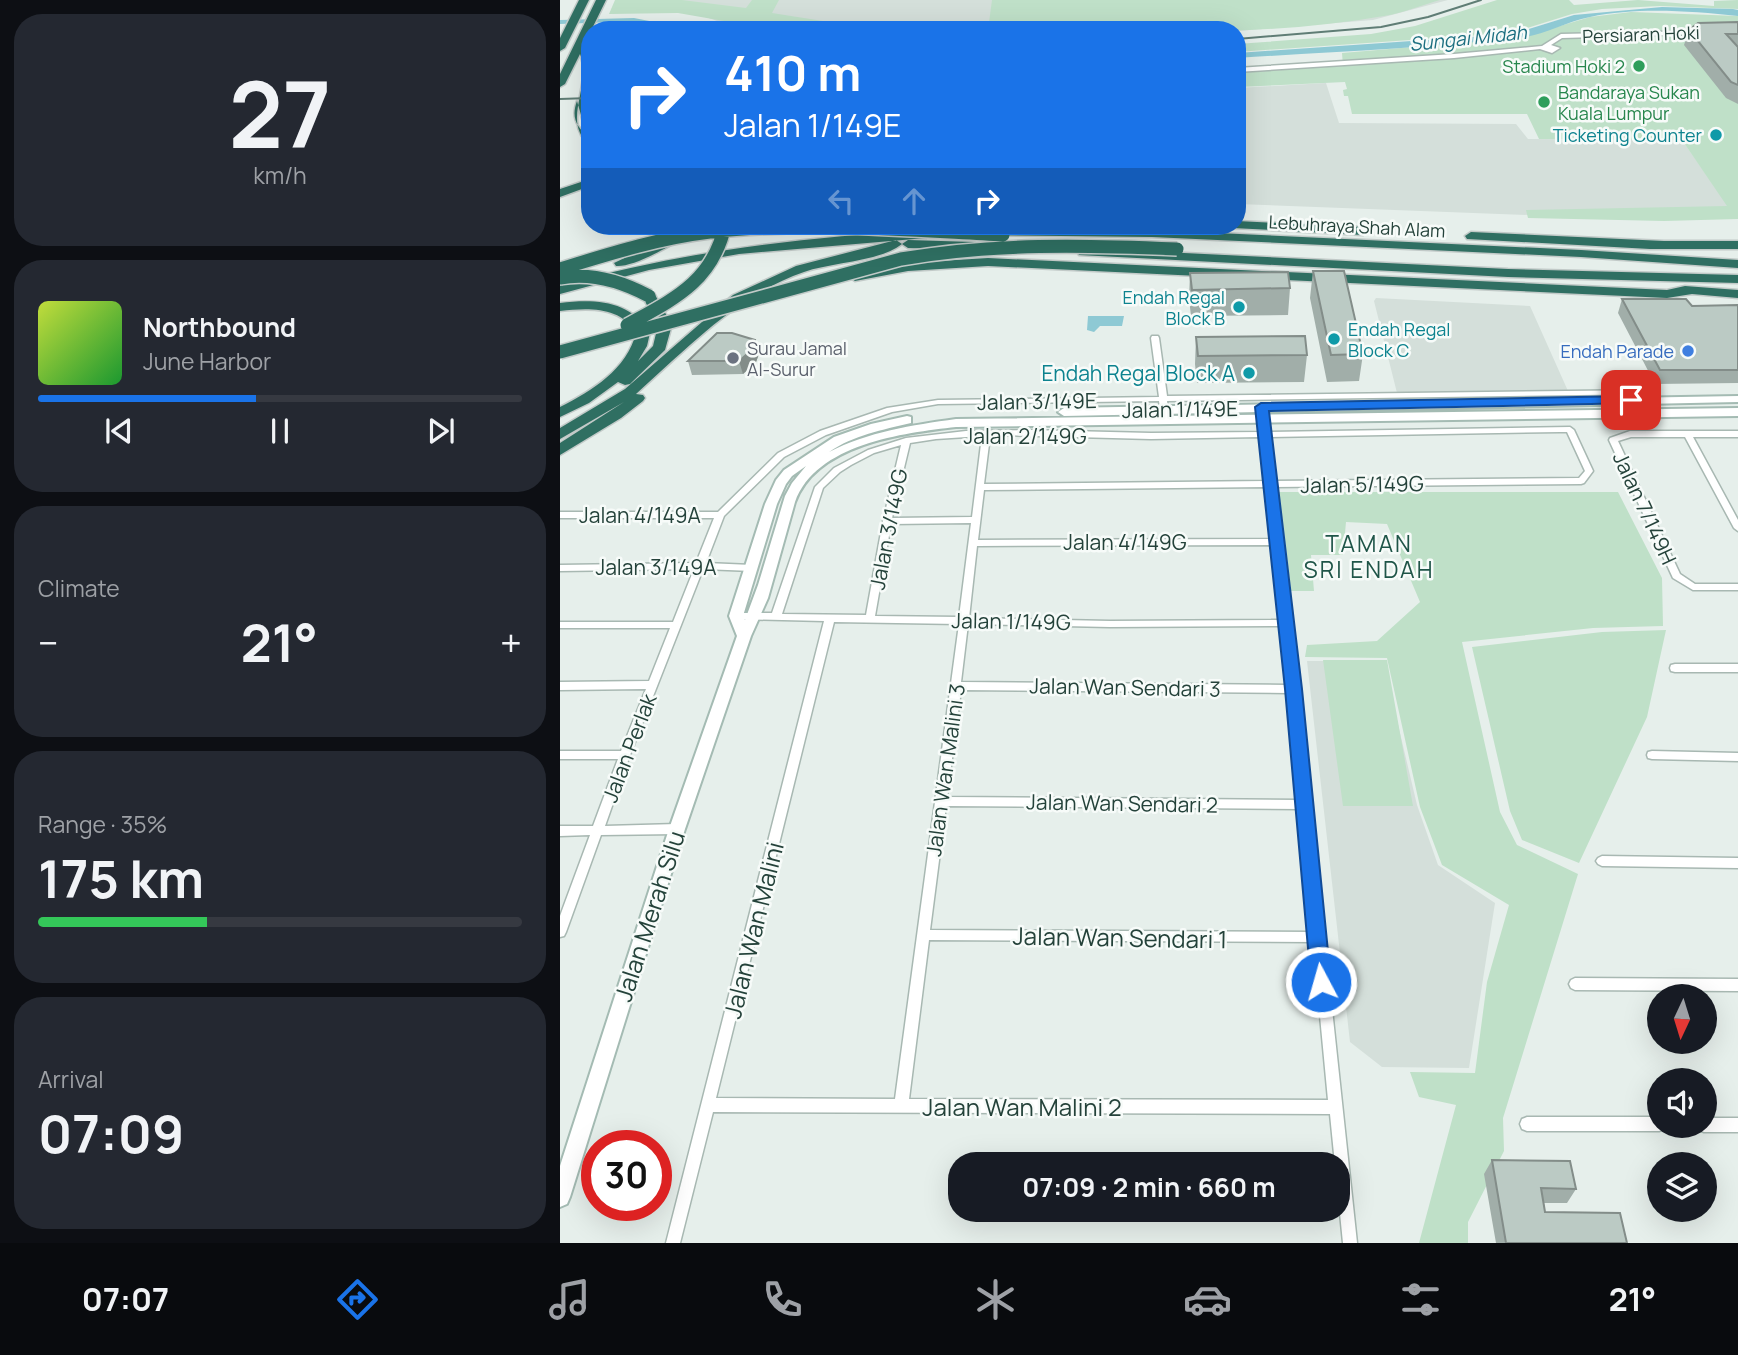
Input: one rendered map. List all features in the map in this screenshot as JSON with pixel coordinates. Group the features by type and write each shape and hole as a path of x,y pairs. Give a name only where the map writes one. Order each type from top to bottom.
{"highway":[{"path":"560,48 584,0"},
{"path":"590,21 601,0"},
{"path":"560,85 581,45"},
{"path":"581,85 568,105 567,122 581,137"},
{"path":"560,192 581,186"},
{"path":"1246,225 1429,235 1738,245"},
{"path":"560,269 581,257 653,235"},
{"path":"583,283 677,235"},
{"path":"560,269 629,248 691,235"},
{"path":"606,338 689,288 718,257 723,235"},
{"name":"Lebuhraya Shah Alam","path":"560,290 670,261 799,242 942,235"},
{"path":"969,235 1676,272 1707,278"},
{"name":"Lebuhraya Shah Alam","path":"1168,235 1507,250 1738,266"},
{"path":"560,433 629,391 738,298 784,275 818,263 869,253 896,244"},
{"name":"Lebuhraya Shah Alam","path":"560,298 634,277 706,262 814,248 896,244 1508,272"},
{"path":"1507,250 1524,246 1630,247 1660,244"},
{"path":"560,352 901,259 987,246 1181,246 1738,266"},
{"path":"808,284 908,267 952,263 1024,263 1667,294 1696,290"},
{"path":"1508,272 1738,279"},
{"path":"1508,272 1518,277 1549,281 1738,294"},
{"path":"560,278 576,274 628,284 649,296 665,325 660,347 631,377 591,406 560,424"},
{"path":"560,307 580,305 620,311 638,323 643,333 636,352 621,371 596,391 560,413"},
{"path":"560,450 616,415 657,383 678,363 704,326"}],"street":[{"name":"Persiaran Hoki","path":"1246,69 1468,55 1545,46 1565,36 1682,35 1709,32"},
{"path":"1155,338 1166,410"},
{"name":"Jalan 3/149E","path":"701,566 720,515 781,455 823,433 890,410 938,402 1166,410 1653,393"},
{"name":"Jalan 1/149E","path":"737,616 780,483 798,465 838,440 892,423 947,415 1738,399"},
{"path":"1261,407 1294,689 1316,937 1350,1243"},
{"name":"Jalan 1/149E","path":"755,616 796,486 818,465 855,444 903,430 1166,410 1263,420 1738,412"},
{"name":"Jalan 2/149G","path":"776,617 819,486 849,462 880,448 906,441 986,434 1265,435 1560,429 1570,430 1581,449"},
{"name":"Jalan Wan Malini 3","path":"901,1106 986,434"},
{"name":"Jalan 7/149H","path":"1688,434 1630,434 1613,440 1676,576 1692,587 1738,587"},
{"path":"1738,434 1688,434 1738,528"},
{"name":"Jalan 3/149G","path":"870,618 887,521 906,441"},
{"name":"Jalan 5/149G","path":"980,488 1581,481 1590,471 1581,449"},
{"name":"Jalan 4/149A","path":"560,515 720,515"},
{"path":"887,521 976,520"},
{"name":"Jalan 4/149G","path":"974,543 1277,542"},
{"name":"Jalan Perlak","path":"560,932 562,919 625,755 701,566"},
{"name":"Jalan 3/149A","path":"560,568 752,568"},
{"path":"737,616 744,636"},
{"name":"Jalan 1/149G","path":"737,616 1286,623"},
{"name":"Jalan Merah Silu","path":"560,1197 677,828 744,636 755,616"},
{"name":"Jalan Wan Malini","path":"673,1243 710,1105 830,617"},
{"path":"560,625 676,625"},
{"path":"1675,668 1738,668"},
{"path":"560,686 653,685"},
{"name":"Jalan Wan Sendari 3","path":"956,686 1294,689"},
{"path":"560,755 625,755"},
{"path":"1652,755 1738,757"},
{"name":"Jalan Wan Sendari 2","path":"941,801 1303,805"},
{"path":"560,831 677,828"},
{"path":"1602,861 1738,863"},
{"name":"Jalan Wan Sendari 1","path":"923,935 1316,937"},
{"path":"1575,984 1738,985"},
{"name":"Jalan Wan Malini 2","path":"710,1105 1335,1107"},
{"path":"1527,1124 1647,1125"},
{"path":"1717,1125 1738,1125"}],"shaded area":[{"path":"630,0 1448,0 1373,20 1246,30 1246,21 717,21 681,8"},
{"path":"1326,83 1339,123 1516,124 1528,139 1682,140 1735,216 1554,216 1246,204 1246,87"},
{"path":"1376,298 1530,306 1568,391 1397,393 1374,301"},
{"path":"1307,661 1383,661 1417,805 1438,865 1495,903 1469,1068 1382,1067 1350,1042"}],"green space":[{"path":"615,0 682,0 746,8 752,0 779,0 772,13 823,21 724,21 678,13 609,14"},
{"path":"992,0 1440,0 1391,15 1246,30 1246,21 989,21"},
{"path":"1497,0 1569,0 1574,5 1638,0 1714,6 1714,1 1738,0 1738,9 1660,6 1602,9 1572,14 1511,33 1246,51 1246,43 1371,34 1415,26"},
{"name":"Bandaraya Sukan Kuala Lumpur","path":"1631,12 1738,16 1738,219 1664,221 1528,218 1526,210 1727,206 1682,140 1539,139 1527,114 1352,114 1348,96 1344,96 1343,90 1347,89 1345,82 1246,87 1246,72 1343,66 1342,53 1520,38 1590,17"},
{"path":"1279,492 1618,492 1662,578 1663,626 1593,628 1462,642 1500,812 1517,845 1578,874 1503,1118 1504,1151 1468,1222 1468,1243 1419,1243 1456,1105 1419,1097 1410,1072 1475,1073 1487,982 1509,905 1442,865 1420,807 1387,658 1305,657 1307,645 1377,641 1420,602 1387,524 1346,522 1343,555 1311,555 1314,591 1291,591"},
{"path":"1666,630 1647,717 1579,863 1522,840 1510,811 1472,647 1602,632"},
{"path":"1323,660 1387,660 1413,806 1343,806"}],"water":[{"name":"Sungai Midah","path":"1662,7 1738,10 1738,16 1682,11 1626,12 1590,17 1536,35 1518,38 1246,57 1246,52 1513,34 1574,15"},
{"path":"634,18 649,21 581,21 581,23 560,24 560,20"},
{"path":"1088,316 1124,316 1122,326 1100,326 1094,332 1087,330"}],"building":[{"path":"1738,22 1738,34 1726,34 1738,47 1738,85 1731,82 1689,30 1698,23"},
{"path":"1313,271 1344,271 1363,354 1331,355"},
{"path":"1288,272 1290,288 1192,290 1190,273"},
{"name":"Endah Parade","path":"1622,299 1686,299 1692,306 1738,305 1738,370 1660,370"},
{"path":"717,333 732,333 755,340 753,349 739,361 688,361"},
{"path":"1305,336 1307,355 1198,356 1196,337"},
{"path":"1492,1160 1570,1161 1576,1189 1541,1188 1545,1212 1620,1213 1627,1243 1506,1243"}],"tram line":[{"path":"1246,38 1381,27 1428,17 1481,0"},
{"path":"560,99 581,98"}],"place":[{"name":"Stadium Hoki 2","path":"1639,66"},
{"name":"Bandaraya Sukan Kuala Lumpur","path":"1544,102"},
{"name":"Ticketing Counter","path":"1716,135"},
{"name":"Endah Regal Block B","path":"1239,307"},
{"name":"Endah Regal Block C","path":"1334,339"},
{"name":"Endah Parade","path":"1688,351"},
{"name":"Surau Jamal Al-Surur","path":"733,358"},
{"name":"Endah Regal Block A","path":"1249,373"}],"district":[{"name":"TAMAN SRI ENDAH","path":"1369,556"}],"route":[{"path":"1321,982 1294,689 1261,407 1631,400"}]}
